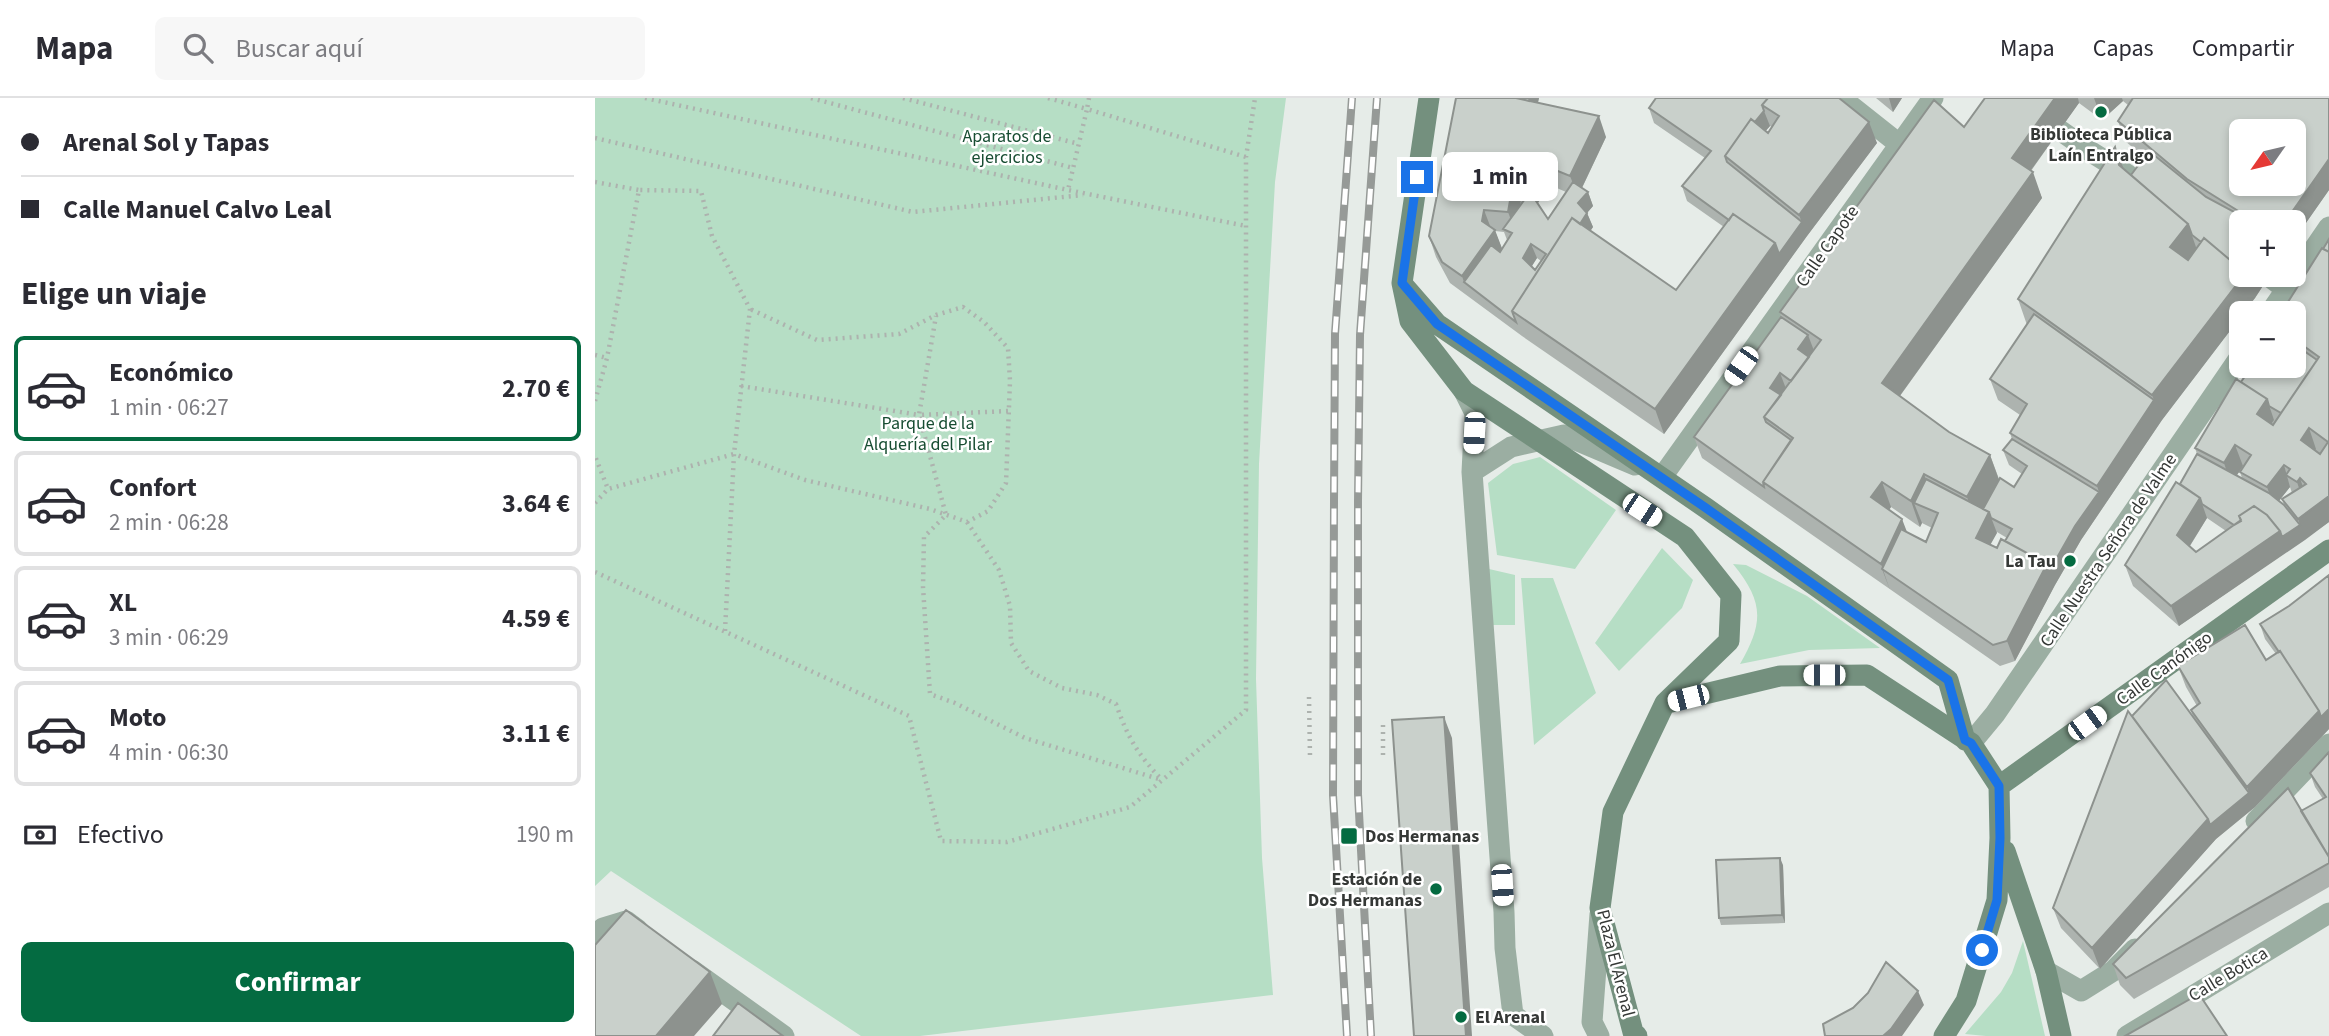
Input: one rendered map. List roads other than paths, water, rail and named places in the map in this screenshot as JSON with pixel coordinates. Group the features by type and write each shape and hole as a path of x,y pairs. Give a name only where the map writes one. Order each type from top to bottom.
{"street":[{"path":"1429,98 1402,283 1410,321 1464,391 1475,414 1472,472 1504,912 1504,948 1513,1015 1543,1036"},
{"path":"1841,98 1899,144"},
{"name":"Calle Capote","path":"1663,477 1933,98"},
{"path":"2014,98 2146,187"},
{"path":"2278,301 2329,227"},
{"path":"1402,283 1437,324 1663,477 1948,680 1968,742 1999,786 2000,838 1997,900 1966,1000 1944,1036"},
{"name":"Calle Nuestra Señora de Valme","path":"1968,742 1995,714 2229,373"},
{"path":"1464,391 1685,537 1731,595 1729,641 1665,703"},
{"path":"1472,472 1511,447 1564,435 1663,477"},
{"name":"Calle Canónigo","path":"1999,786 2329,550"},
{"path":"1665,703 1780,676 1867,675 1968,742"},
{"name":"Plaza El Arenal","path":"1637,1036 1633,1032 1600,908 1613,812 1665,703"},
{"path":"2245,833 2329,744"},
{"path":"2000,838 2046,971 2061,1036"},
{"path":"1599,1036 1592,1022 1600,908"},
{"name":"Calle Botica","path":"2127,1036 2329,913"},
{"path":"595,936 603,928 626,921 657,944"},
{"path":"2046,971 2081,991 2113,971 2151,932"},
{"path":"678,959 736,1010 783,1036"}],"railway":[{"path":"1347,1036 1333,795 1334,501 1335,334 1352,98"},
{"path":"1371,1036 1358,794 1358,501 1360,335 1377,98"}],"place":[{"name":"Biblioteca Pública Laín Entralgo","path":"2101,112"},
{"name":"La Tau","path":"2070,561"},
{"name":"Dos Hermanas","path":"1349,836"},
{"name":"Estación de Dos Hermanas","path":"1436,889"},
{"name":"El Arenal","path":"1461,1017"}],"park label":[{"name":"Aparatos de ejercicios","path":"1007,146"},
{"name":"Parque de la Alquería del Pilar","path":"928,433"}]}
